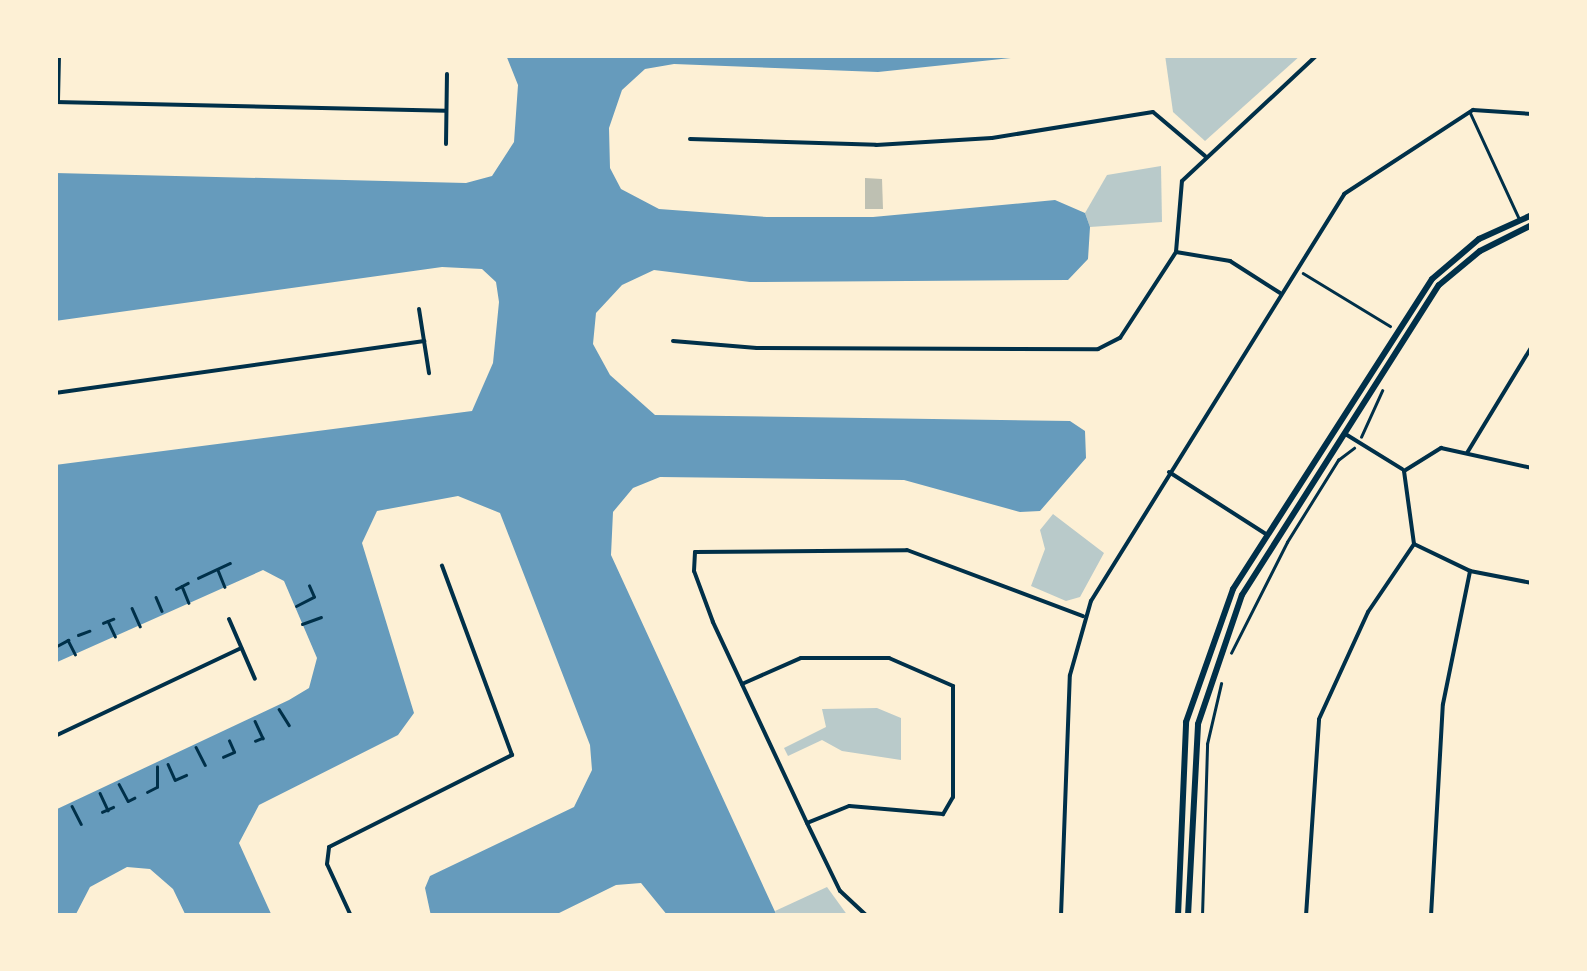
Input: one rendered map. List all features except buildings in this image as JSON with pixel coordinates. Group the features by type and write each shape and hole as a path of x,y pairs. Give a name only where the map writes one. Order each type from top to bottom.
{"main road":[{"path":"1178,916 1186,722 1218,622 1266,534 1432,279 1479,239 1532,215"},
{"path":"1188,916 1201,709 1228,625 1276,540 1439,286 1480,250 1532,225"},
{"path":"1432,279 1439,286"}],"street":[{"path":"59,55 56,102 446,110"},
{"path":"673,341 757,348 1098,349 1120,338 1176,252 1179,187 1205,156 1317,55"},
{"path":"446,144 447,74"},
{"path":"690,139 876,146 992,138 1153,112 1205,156"},
{"path":"1061,916 1068,710 1084,617 1168,472 1280,293 1353,186 1470,112 1532,114"},
{"path":"1176,252 1230,261 1280,293"},
{"path":"419,309 429,373"},
{"path":"55,393 424,340"},
{"path":"1467,453 1532,346"},
{"path":"1306,916 1319,719 1368,612 1414,544 1404,471 1334,427"},
{"path":"1404,471 1433,449 1532,468"},
{"path":"1168,472 1276,540"},
{"path":"1414,544 1470,570 1532,583"},
{"path":"868,916 840,891 742,684 694,571 695,552 906,550 1084,617"},
{"path":"351,916 327,864 330,847 512,755 442,566"},
{"path":"1431,916 1443,704 1470,570"},
{"path":"229,619 255,679"},
{"path":"55,736 241,648"},
{"path":"742,684 802,658 890,658 952,686 953,797 943,814 849,806 808,823"}],"lane":[{"path":"1470,112 1520,219"}],"path":[{"path":"1302,272 1396,329"},
{"path":"1202,916 1206,744 1224,670 1287,542 1338,460 1354,449"},
{"path":"198,578 230,563"},
{"path":"218,569 226,587"},
{"path":"176,589 188,583"},
{"path":"182,586 189,602"},
{"path":"296,606 314,597 309,586"},
{"path":"156,597 162,612"},
{"path":"132,608 140,626"},
{"path":"302,624 321,617"},
{"path":"108,621 115,636"},
{"path":"84,633 87,641"},
{"path":"55,647 68,640 75,654"},
{"path":"280,709 289,725"},
{"path":"255,720 263,738 256,741"},
{"path":"223,756 234,752 229,741"},
{"path":"196,747 205,765"},
{"path":"168,764 175,780 186,775"},
{"path":"148,792 157,787 157,768"},
{"path":"119,784 128,802 134,798"},
{"path":"100,793 105,811 113,807"},
{"path":"72,806 81,824"}],"shaded area":[{"path":"1165,55 1301,55 1205,141 1173,112"},
{"path":"1161,166 1162,222 1090,227 1085,213 1107,175"},
{"path":"1053,514 1104,553 1080,597 1066,601 1031,586 1045,549 1040,530"},
{"path":"877,708 901,718 901,760 842,751 822,740 788,756 784,748 826,727 822,709"},
{"path":"827,887 848,916 777,916 775,911"}],"water":[{"path":"506,55 1040,55 878,72 674,64 645,69 622,90 609,128 610,168 621,189 659,209 767,217 873,217 1055,200 1085,213 1090,227 1088,259 1068,280 750,282 654,270 622,285 596,313 593,344 610,375 655,415 1070,421 1085,431 1086,458 1040,511 1020,512 904,480 660,477 633,488 613,512 611,555 777,916 668,916 641,883 616,885 553,916 431,916 425,888 430,876 574,807 592,770 590,745 500,513 458,496 377,511 362,543 414,713 398,735 259,805 239,843 272,916 186,916 173,889 150,869 127,867 90,887 75,916 55,916 55,810 289,700 309,688 317,658 284,581 263,570 55,663 55,465 472,411 493,363 499,302 496,282 482,269 442,267 55,321 55,173 466,183 492,176 514,142 518,85"}]}
